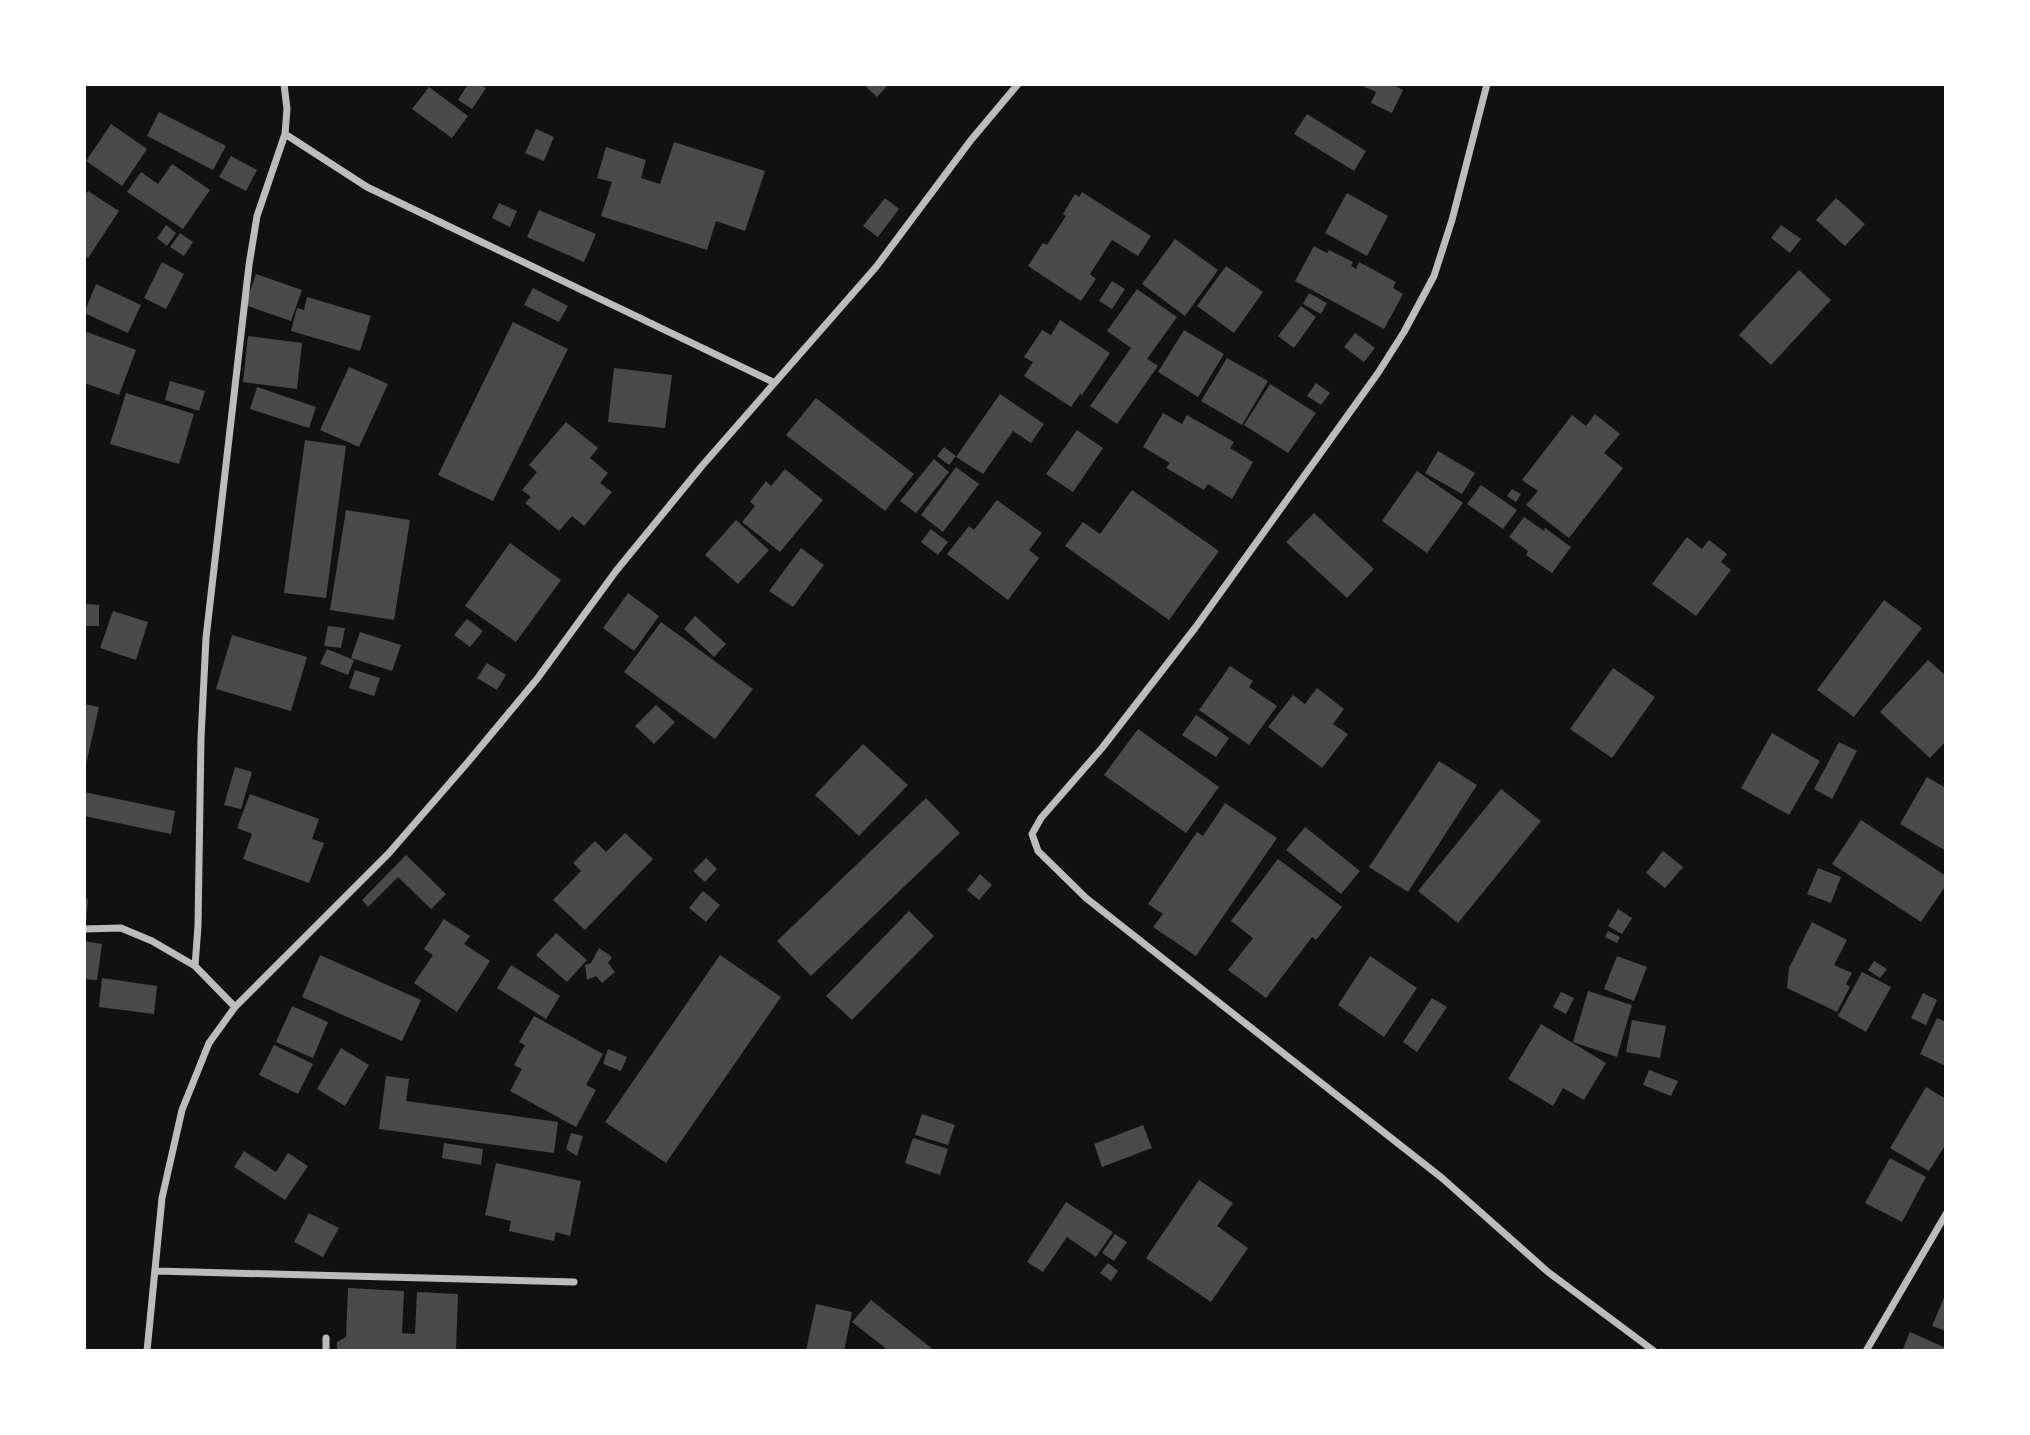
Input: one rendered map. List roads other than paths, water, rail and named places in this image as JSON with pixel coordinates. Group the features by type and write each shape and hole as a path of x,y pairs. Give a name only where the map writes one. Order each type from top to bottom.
{"street":[{"path":"195,966 206,638 249,265 257,216 285,134 287,109 284,84"},
{"path":"147,1351 162,1198 182,1110 209,1043 235,1007 389,853 468,762 537,679 616,571 773,383 876,267 971,140 1018,84"},
{"path":"1487,84 1452,220 1434,276 1404,332 1378,373 1195,628 1101,748 1041,818 1032,834 1038,852 1086,898 1441,1178 1548,1272 1654,1351"},
{"path":"285,134 367,187 773,383"},
{"path":"84,929 121,928 152,941 195,966 235,1007"},
{"path":"1866,1351 1946,1214"},
{"path":"156,1270 574,1282"},
{"path":"326,1338 326,1351"}]}
